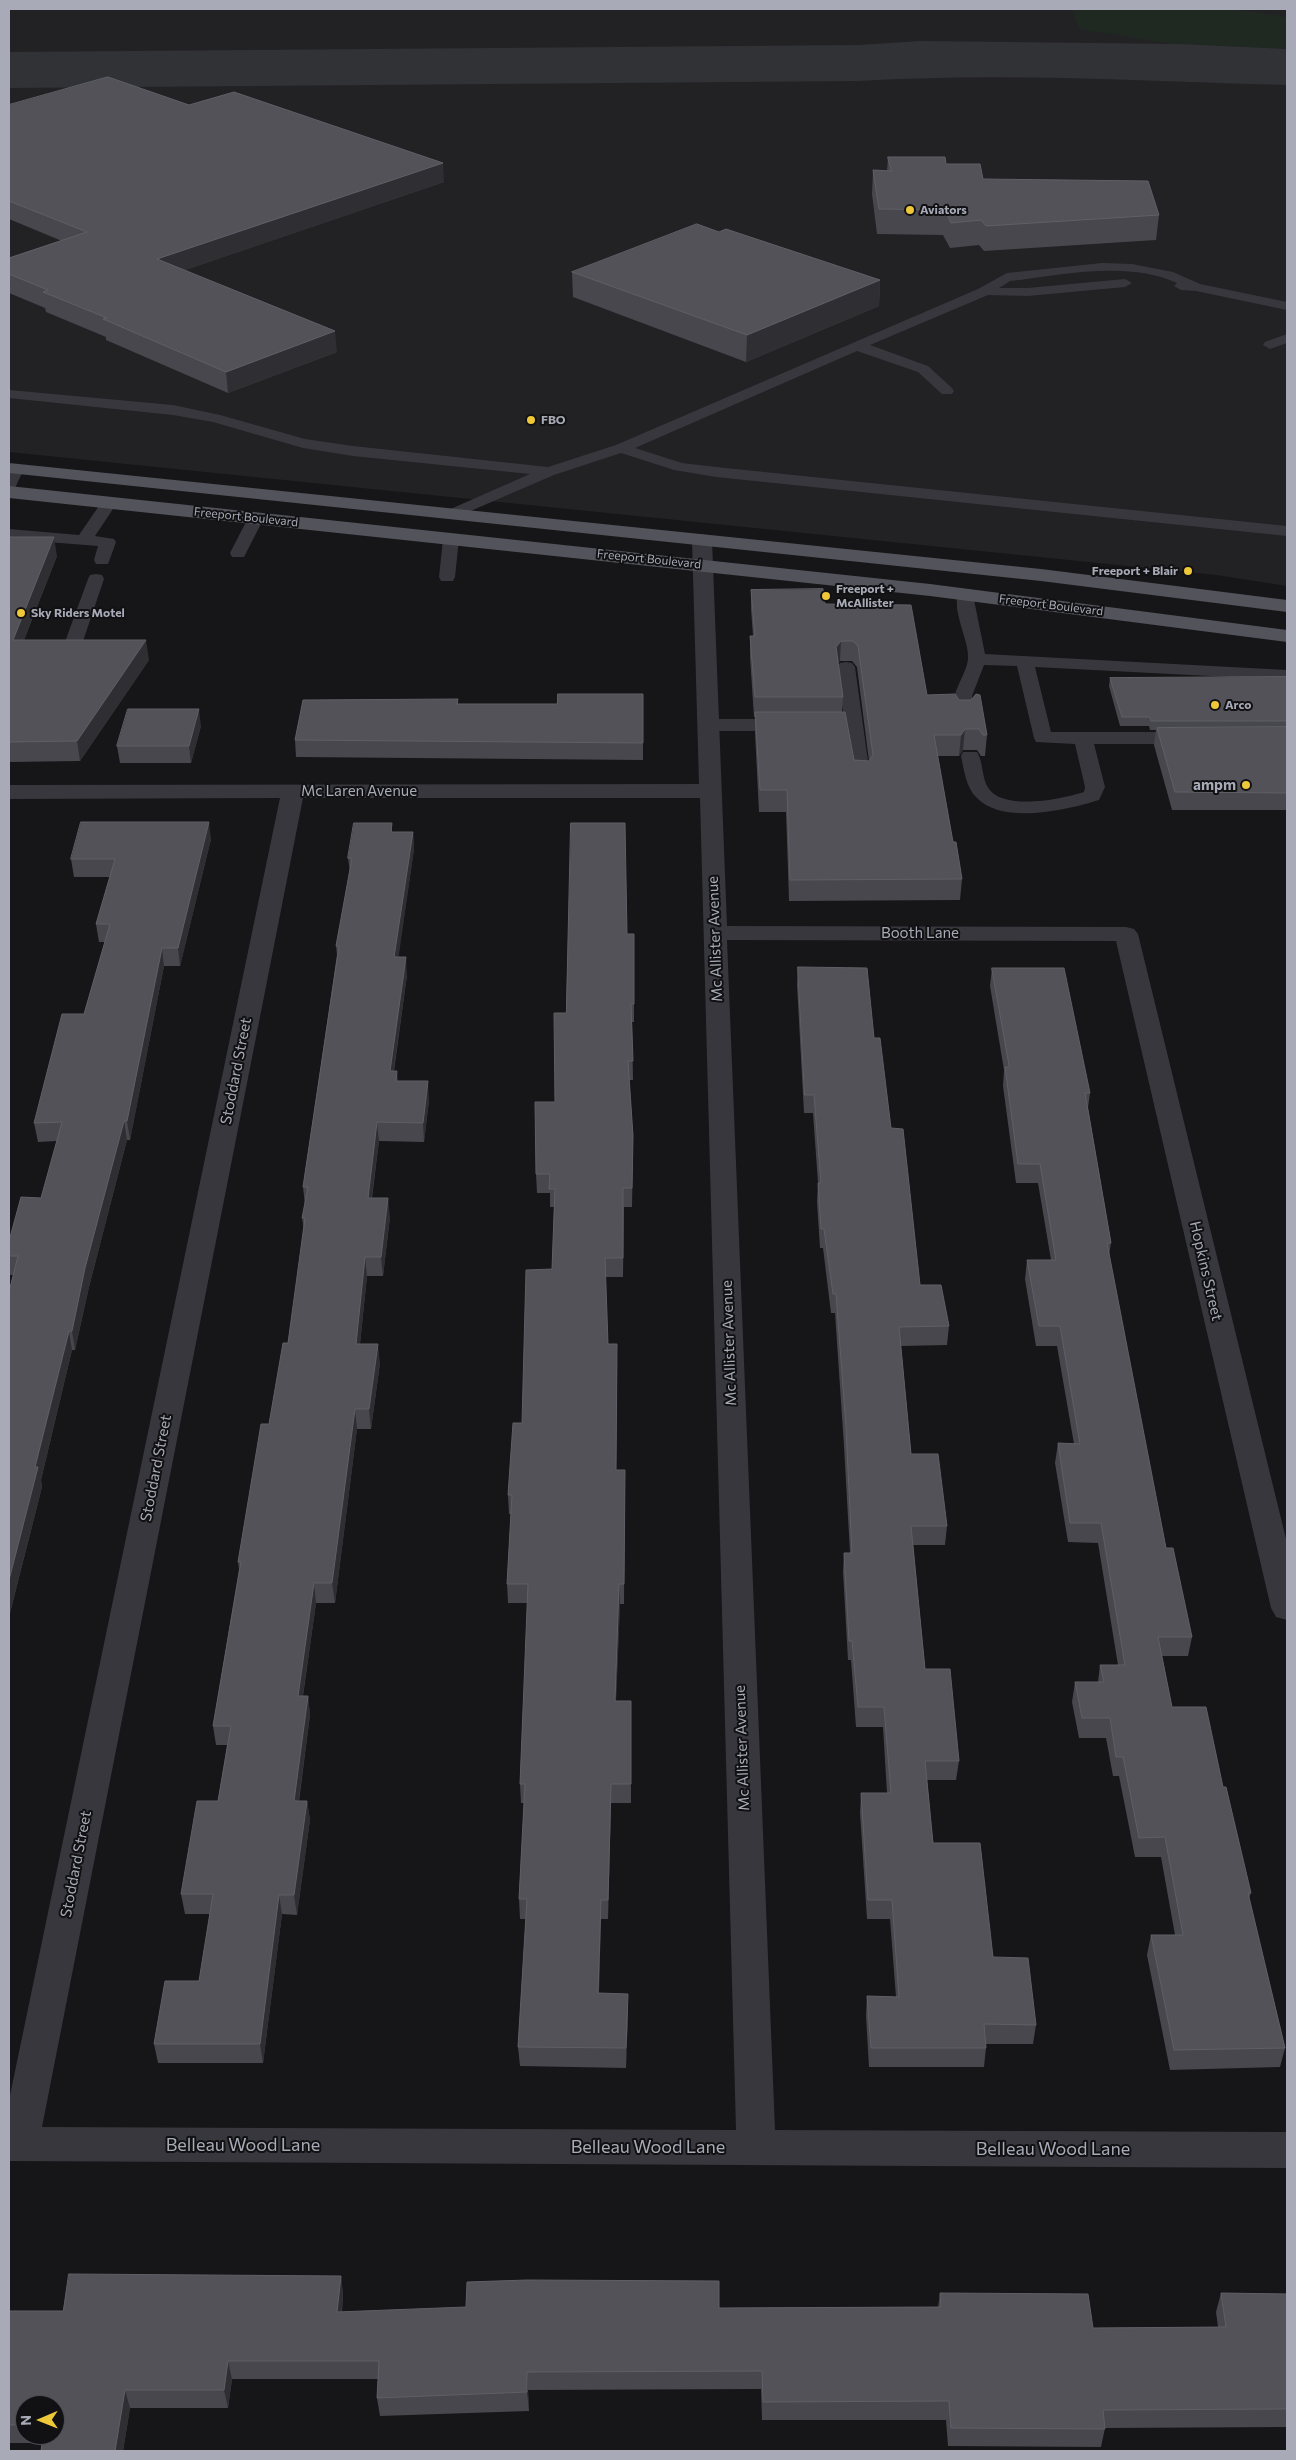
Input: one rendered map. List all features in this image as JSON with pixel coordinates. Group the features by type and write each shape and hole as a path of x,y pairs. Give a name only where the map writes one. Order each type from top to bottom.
{"main road":[{"name":"Freeport Boulevard","path":"11,473 452,514 966,594 1287,636"},
{"name":"Freeport Boulevard","path":"9,492 450,539 703,552 1041,575 1287,606"}],"street":[{"name":"Mc Allister Avenue","path":"703,552 756,2147"},
{"name":"Stoddard Street","path":"14,2144 293,791"},
{"name":"Mc Laren Avenue","path":"9,792 710,791"},
{"name":"Booth Lane","path":"715,933 1126,934"},
{"name":"Hopkins Street","path":"1126,934 1287,1608"},
{"name":"Belleau Wood Lane","path":"14,2144 1287,2150"}],"lane":[{"path":"452,514 548,472 622,448 983,292 1028,292 1112,283 1196,287 1287,306"},
{"path":"1270,345 1287,338"},
{"path":"858,346 924,369 947,391"},
{"path":"9,394 173,410 215,418 303,444 548,472"},
{"path":"622,448 680,466 716,472 1287,530"},
{"path":"84,540 109,503"},
{"path":"238,553 256,518"},
{"path":"9,534 108,542 102,560"},
{"path":"447,577 450,539"},
{"path":"71,650 96,579"},
{"path":"963,715 963,696 977,659 966,614 966,594"},
{"path":"977,659 1148,668 1210,679 1256,680 1287,675"},
{"path":"1025,661 1043,738 1083,738 1167,732 1205,738"},
{"path":"846,667 861,776"},
{"path":"1148,668 1153,686"},
{"path":"708,725 854,725"},
{"path":"970,756 976,780 983,795 994,802 1010,806 1046,806 1076,802 1092,796 1095,786 1083,738"}],"shaded area":[{"path":"9,9 1287,9 1287,586 1216,575 9,452"},
{"path":"1072,9 1235,9 1287,17 1287,48 1215,51 1079,29"}],"building":[{"path":"108,77 189,105 234,92 443,163 157,259 335,331 226,372 103,319 107,318 43,292 48,290 9,274 9,258 87,232 9,201 9,105"},
{"path":"888,157 945,157 946,164 980,164 983,179 1148,181 1159,215 986,226 981,220 951,223 945,210 879,209 873,170 891,171"},
{"path":"697,224 719,232 726,229 880,280 747,335 572,272"},
{"path":"10,537 54,537 13,640 146,640 77,741 9,742"},
{"path":"823,589 825,604 911,605 927,695 955,694 959,700 971,700 976,694 980,695 987,735 983,735 979,729 965,729 961,735 934,735 953,842 956,842 962,879 790,880 787,790 760,790 755,712 845,712 854,760 869,761 873,755 858,646 853,641 841,641 836,647 843,697 755,697 750,636 755,636 751,590"},
{"path":"1287,677 1287,721 1151,721 1150,717 1122,717 1110,678"},
{"path":"558,694 643,694 643,743 295,740 303,700 458,699 457,704 557,704"},
{"path":"128,709 199,709 189,746 117,746"},
{"path":"1287,727 1287,793 1175,792 1157,728"},
{"path":"81,822 209,822 178,948 162,948 127,1121 124,1121 85,1268 72,1331 69,1331 35,1467 38,1467 9,1580 9,1292 18,1256 9,1256 9,1241 21,1197 41,1198 62,1122 34,1123 62,1014 84,1014 110,924 96,924 115,859 71,859"},
{"path":"354,823 392,823 391,832 413,832 394,957 406,957 390,1071 397,1071 396,1081 428,1081 423,1123 377,1122 368,1198 388,1198 381,1257 365,1257 356,1344 378,1344 369,1409 355,1409 332,1583 314,1583 298,1696 308,1696 294,1801 307,1801 294,1895 279,1895 260,2044 154,2044 165,1981 199,1981 213,1894 181,1894 197,1801 218,1801 231,1726 213,1726 241,1562 238,1562 261,1424 269,1424 283,1343 288,1343 305,1218 302,1218 308,1187 303,1187 339,946 336,946 352,858 348,858"},
{"path":"571,823 625,823 627,934 634,934 634,1004 631,1004 633,1061 628,1061 633,1136 632,1188 623,1188 623,1258 605,1258 608,1344 617,1344 616,1470 625,1470 624,1584 619,1584 615,1701 631,1701 631,1784 611,1784 608,1900 601,1900 598,1993 628,1994 626,2048 518,2047 527,1899 519,1899 525,1784 520,1784 528,1584 507,1584 512,1495 508,1495 513,1423 522,1423 526,1270 552,1269 555,1189 549,1189 550,1174 536,1174 535,1102 555,1102 554,1013 566,1013"},
{"path":"798,967 867,968 874,1038 880,1038 891,1128 903,1129 920,1285 941,1285 949,1326 899,1327 911,1454 938,1454 947,1526 911,1526 925,1669 950,1669 959,1761 925,1761 933,1843 980,1843 993,1957 1028,1958 1036,2025 984,2024 986,2048 871,2048 867,1996 899,1997 892,1900 868,1900 861,1793 891,1793 884,1707 858,1707 852,1641 849,1641 844,1553 852,1553 846,1427 836,1294 833,1294 824,1229 821,1229 818,1183 821,1183 814,1095 805,1095"},
{"path":"992,968 1064,968 1090,1093 1085,1093 1111,1243 1107,1243 1166,1548 1173,1548 1192,1637 1158,1637 1172,1707 1206,1707 1223,1787 1226,1787 1251,1893 1248,1893 1285,2048 1174,2050 1151,1935 1183,1935 1165,1837 1139,1838 1123,1757 1116,1757 1110,1718 1082,1718 1075,1682 1104,1682 1100,1665 1125,1665 1101,1523 1070,1523 1058,1443 1080,1444 1060,1326 1039,1326 1027,1260 1056,1260 1040,1164 1018,1164 1005,1067 1009,1067"},
{"path":"69,2274 341,2276 337,2312 466,2307 467,2282 527,2280 719,2281 719,2308 941,2307 940,2293 1088,2294 1093,2328 1226,2327 1221,2293 1287,2294 1287,2409 1103,2410 1105,2429 951,2428 949,2401 763,2402 762,2371 527,2372 527,2392 377,2398 379,2361 228,2361 224,2390 125,2390 115,2451 41,2451 42,2445 65,2445 65,2395 15,2395 15,2425 9,2425 9,2311 63,2311"}],"taxiway":[{"path":"9,70 859,63 921,59 1179,62 1287,67"}],"place":[{"name":"Aviators","path":"910,210"},
{"name":"FBO","path":"531,420"},
{"name":"Freeport + Blair","path":"1188,571"},
{"name":"Freeport + McAllister","path":"826,596"},
{"name":"Sky Riders Motel","path":"21,613"},
{"name":"Arco","path":"1215,705"},
{"name":"ampm","path":"1246,785"}]}
